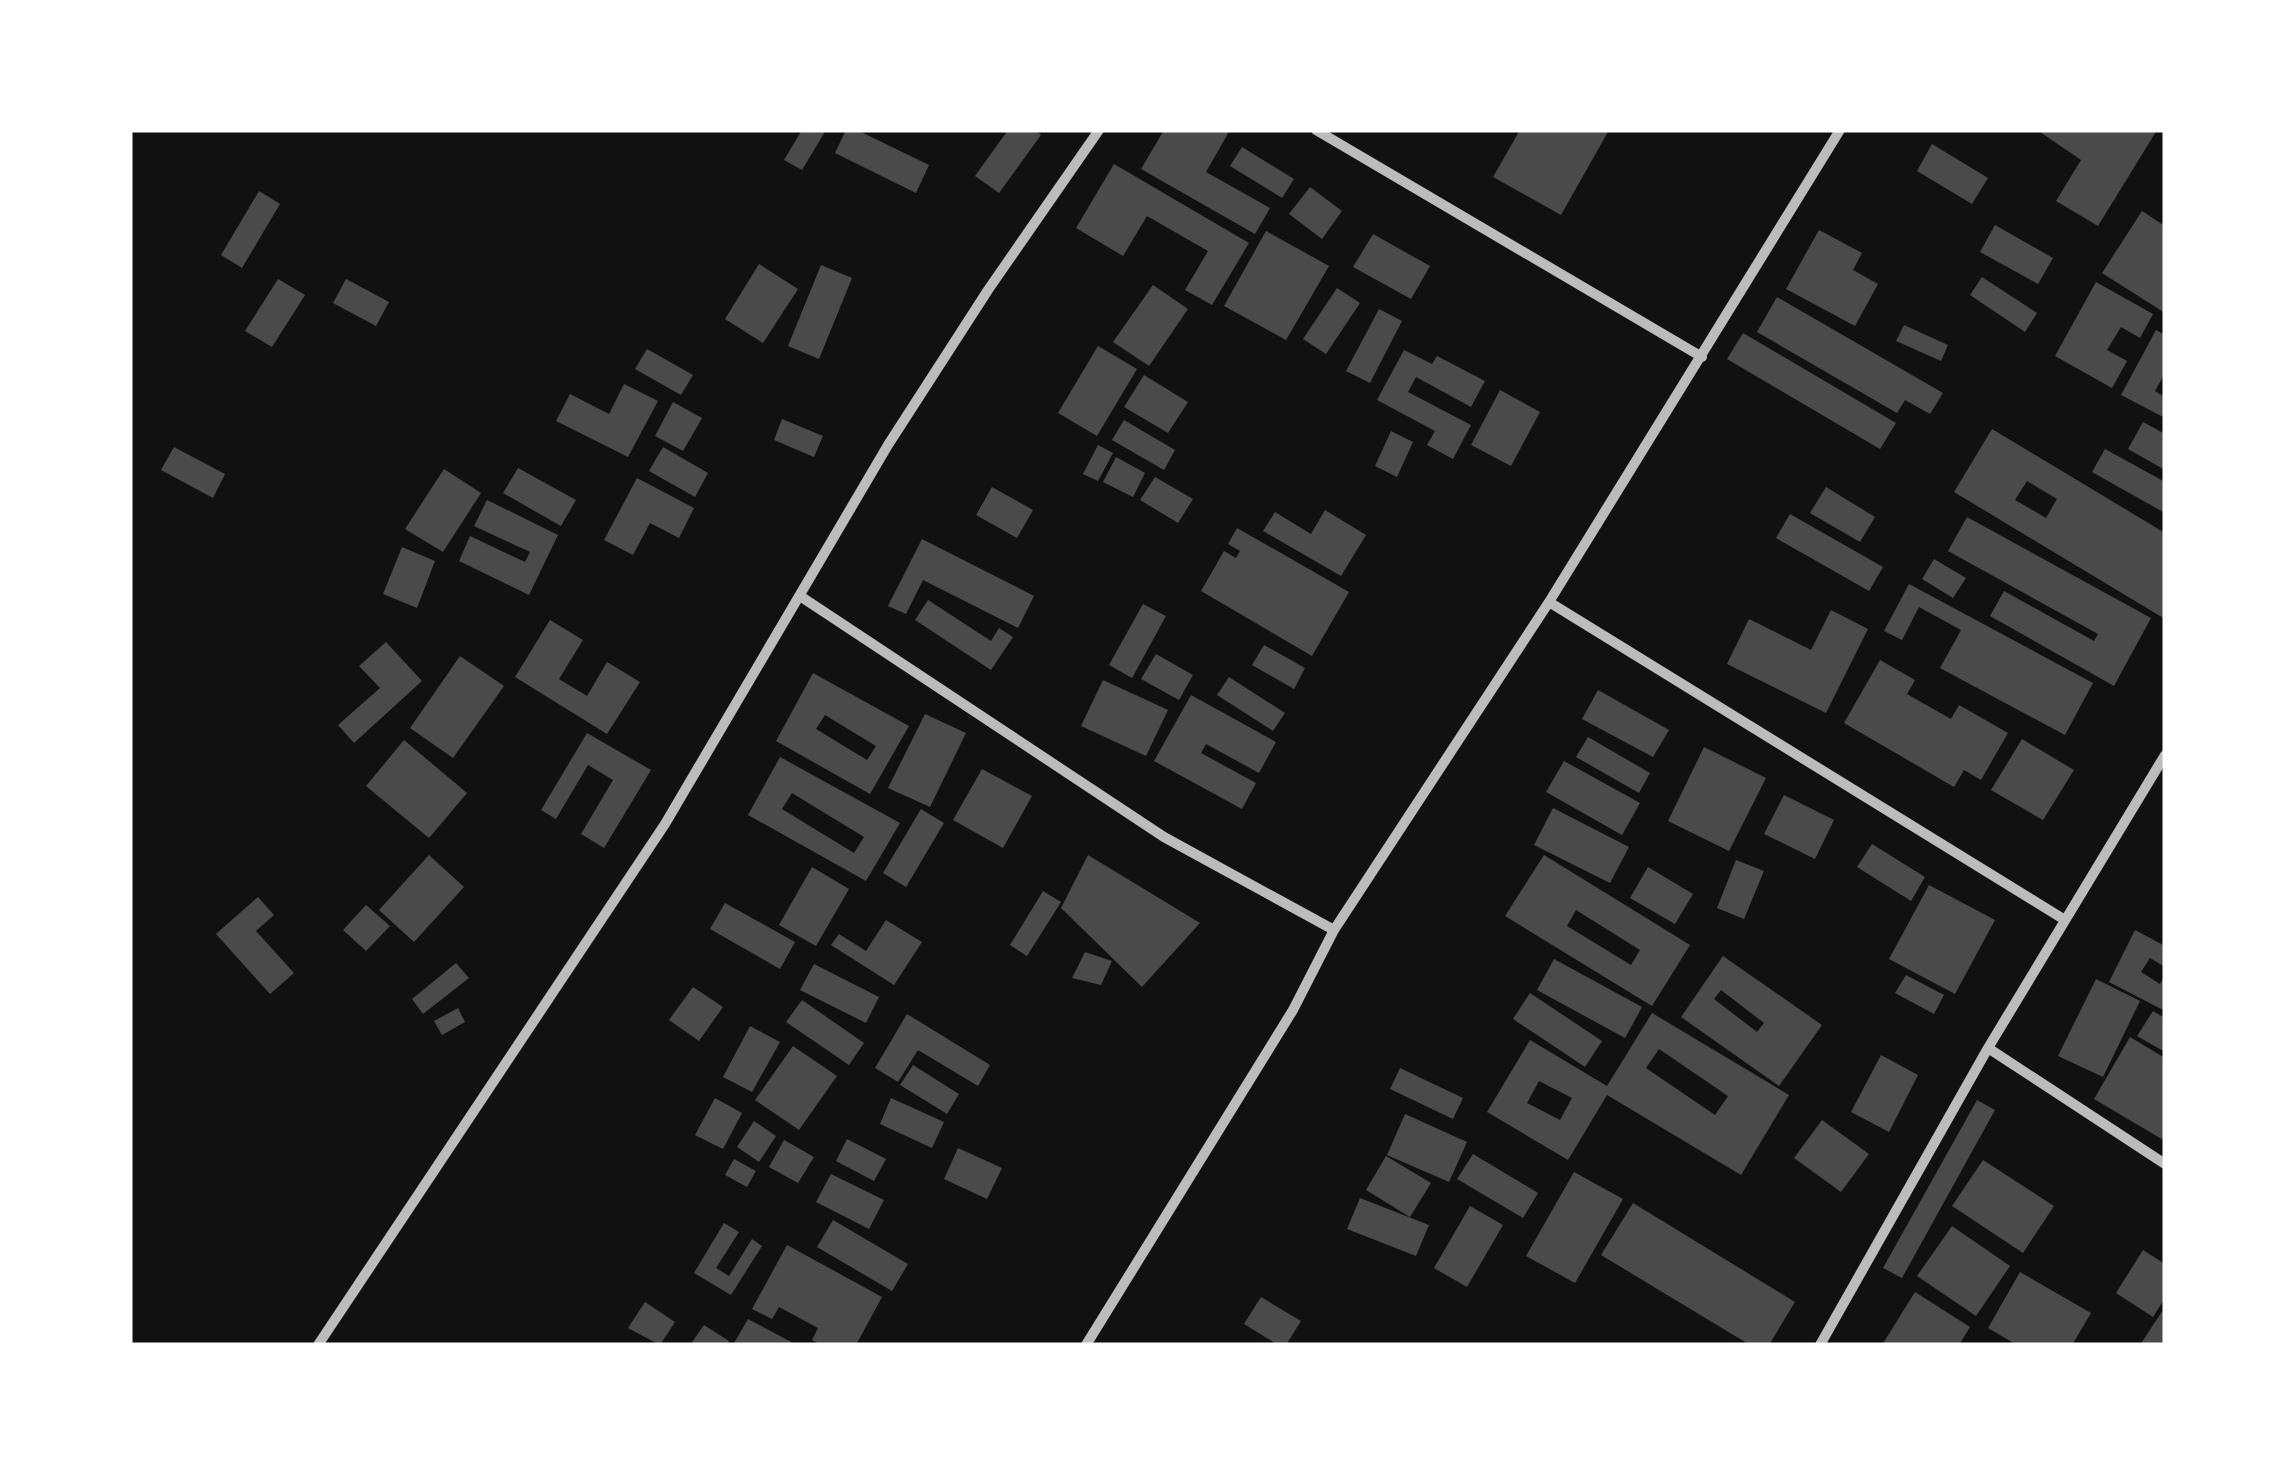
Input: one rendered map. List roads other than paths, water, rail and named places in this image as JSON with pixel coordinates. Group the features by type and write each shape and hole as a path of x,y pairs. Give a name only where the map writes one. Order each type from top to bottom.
{"street":[{"path":"318,1345 665,824 888,445 1100,130"},
{"path":"1316,130 1702,358"},
{"path":"1086,1345 1293,1010 1334,930 1548,602 1840,130"},
{"path":"800,596 1164,837 1334,930"},
{"path":"1548,602 2065,920"},
{"path":"1820,1345 1988,1048 2165,755"},
{"path":"1988,1048 2165,1164"}]}
